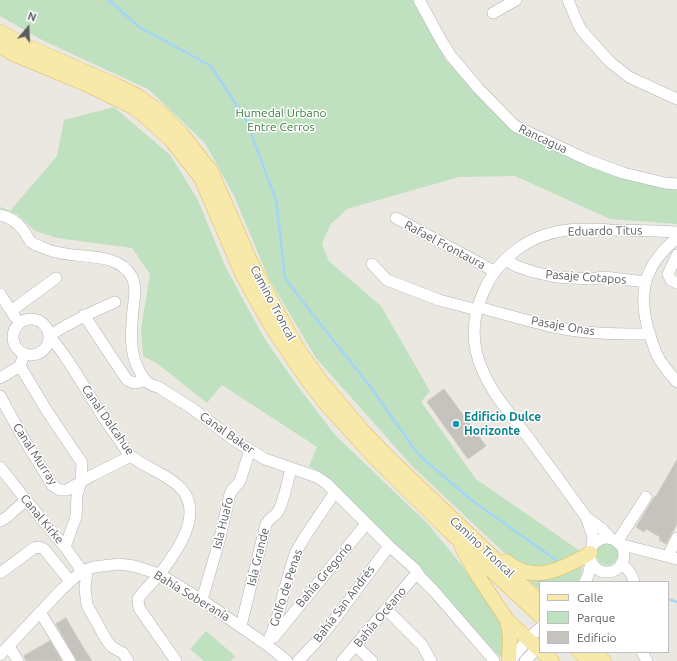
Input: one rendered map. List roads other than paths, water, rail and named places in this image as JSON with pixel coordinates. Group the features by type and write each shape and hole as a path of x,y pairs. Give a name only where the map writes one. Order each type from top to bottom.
{"main road":[{"name":"Camino Troncal","path":"0,32 28,47 138,96 161,113 181,133 212,171 250,260 298,349 320,380 363,431 435,502 539,614"},
{"name":"Camino Troncal","path":"0,46 14,54 81,82 133,107 171,140 202,178 243,276 292,358 325,403 374,457 449,531 539,614"},
{"path":"435,502 470,528 510,564 526,572 539,574 569,565 591,554"},
{"path":"449,531 507,620 538,647"},
{"path":"507,620 510,636 509,661"},
{"path":"544,653 552,661"},
{"path":"580,653 588,661"},
{"path":"595,653 604,661"}],"street":[{"name":"Rancagua","path":"419,0 451,56 478,88 515,126 588,160 623,173 665,183 677,184"},
{"path":"493,13 516,0"},
{"path":"568,0 582,30 610,62 629,77 677,99"},
{"path":"0,215 9,217 23,230 31,242 57,252 101,258 115,262 127,270 135,287 132,322 132,356 145,381 134,383 127,380 84,315"},
{"name":"Rafael Frontaura","path":"396,218 494,271"},
{"name":"Eduardo Titus","path":"618,544 586,517 502,403 486,377 477,355 474,335 474,320 487,282 494,271 505,259 521,246 540,236 567,230 586,229 677,232"},
{"path":"677,238 667,246 651,267 643,298 644,312 657,355 677,382"},
{"path":"677,255 668,274 670,280 677,283"},
{"name":"Pasaje Cotapos","path":"505,259 516,266 533,272 556,277 591,279 604,277 646,282"},
{"name":"Pasaje Onas","path":"372,264 387,280 439,300 558,328 594,332 650,334"},
{"path":"11,311 56,278"},
{"path":"0,294 19,323 15,327 13,338 15,345 24,354 33,355 45,348 49,336 84,315 115,302"},
{"name":"Canal Dalcahue","path":"19,323 30,318 38,320 44,324 48,330 49,336 65,356 130,456 176,483 185,493 190,512 183,536 175,551 159,574 138,599 139,608 176,661"},
{"path":"0,378 20,366 24,354"},
{"path":"20,366 47,411 82,463 81,482 77,495 76,517 65,547"},
{"name":"Canal Baker","path":"145,381 152,386 158,387 193,409 265,460 317,477 326,482 366,524 415,569 494,661"},
{"name":"Canal Murray","path":"0,396 22,436 53,486 60,490 67,490 81,482"},
{"path":"0,410 22,436"},
{"name":"Isla Huafo","path":"202,600 220,538 230,494 232,488 238,485 240,481 250,450"},
{"path":"81,482 130,456"},
{"name":"Canal Kirke","path":"0,467 84,570"},
{"name":"Isla Grande","path":"241,626 266,524 281,507 291,469"},
{"name":"Golfo de Penas","path":"267,645 276,622 295,554 335,492"},
{"path":"618,544 646,497"},
{"path":"0,521 8,517 26,500"},
{"name":"Eduardo Titus","path":"586,517 592,537 591,554"},
{"name":"Bahía Gregorio","path":"267,645 366,524"},
{"path":"586,581 588,576 591,554 596,541 603,538 618,544 641,548 672,557 677,538"},
{"path":"605,581 623,558 618,544"},
{"name":"Bahía San Andrés","path":"298,661 320,639 389,546"},
{"path":"0,573 34,548 39,547 44,549 70,581"},
{"path":"591,554 594,566 599,570 606,572 617,567 628,568 632,574 634,581"},
{"name":"Bahía Soberanía","path":"0,655 62,589 84,570 105,565 119,564 134,566 159,574 241,626 287,661"},
{"path":"84,570 87,605 107,641 112,647 123,653 128,661"},
{"name":"Bahía Océano","path":"342,661 417,573"},
{"path":"386,609 422,645 431,661"},
{"path":"40,612 70,661"},
{"path":"525,661 538,647 539,631"},
{"path":"9,646 18,661"},
{"path":"356,646 372,661"},
{"path":"509,661 538,647"}],"waterway":[{"path":"109,0 139,27 211,66 246,120 276,200 285,278 369,385 418,454 470,499 556,560"},
{"path":"669,599 677,602"}],"place":[{"name":"Edificio Dulce Horizonte","path":"456,424"}],"park label":[{"name":"Humedal Urbano Entre Cerros","path":"281,120"}]}
